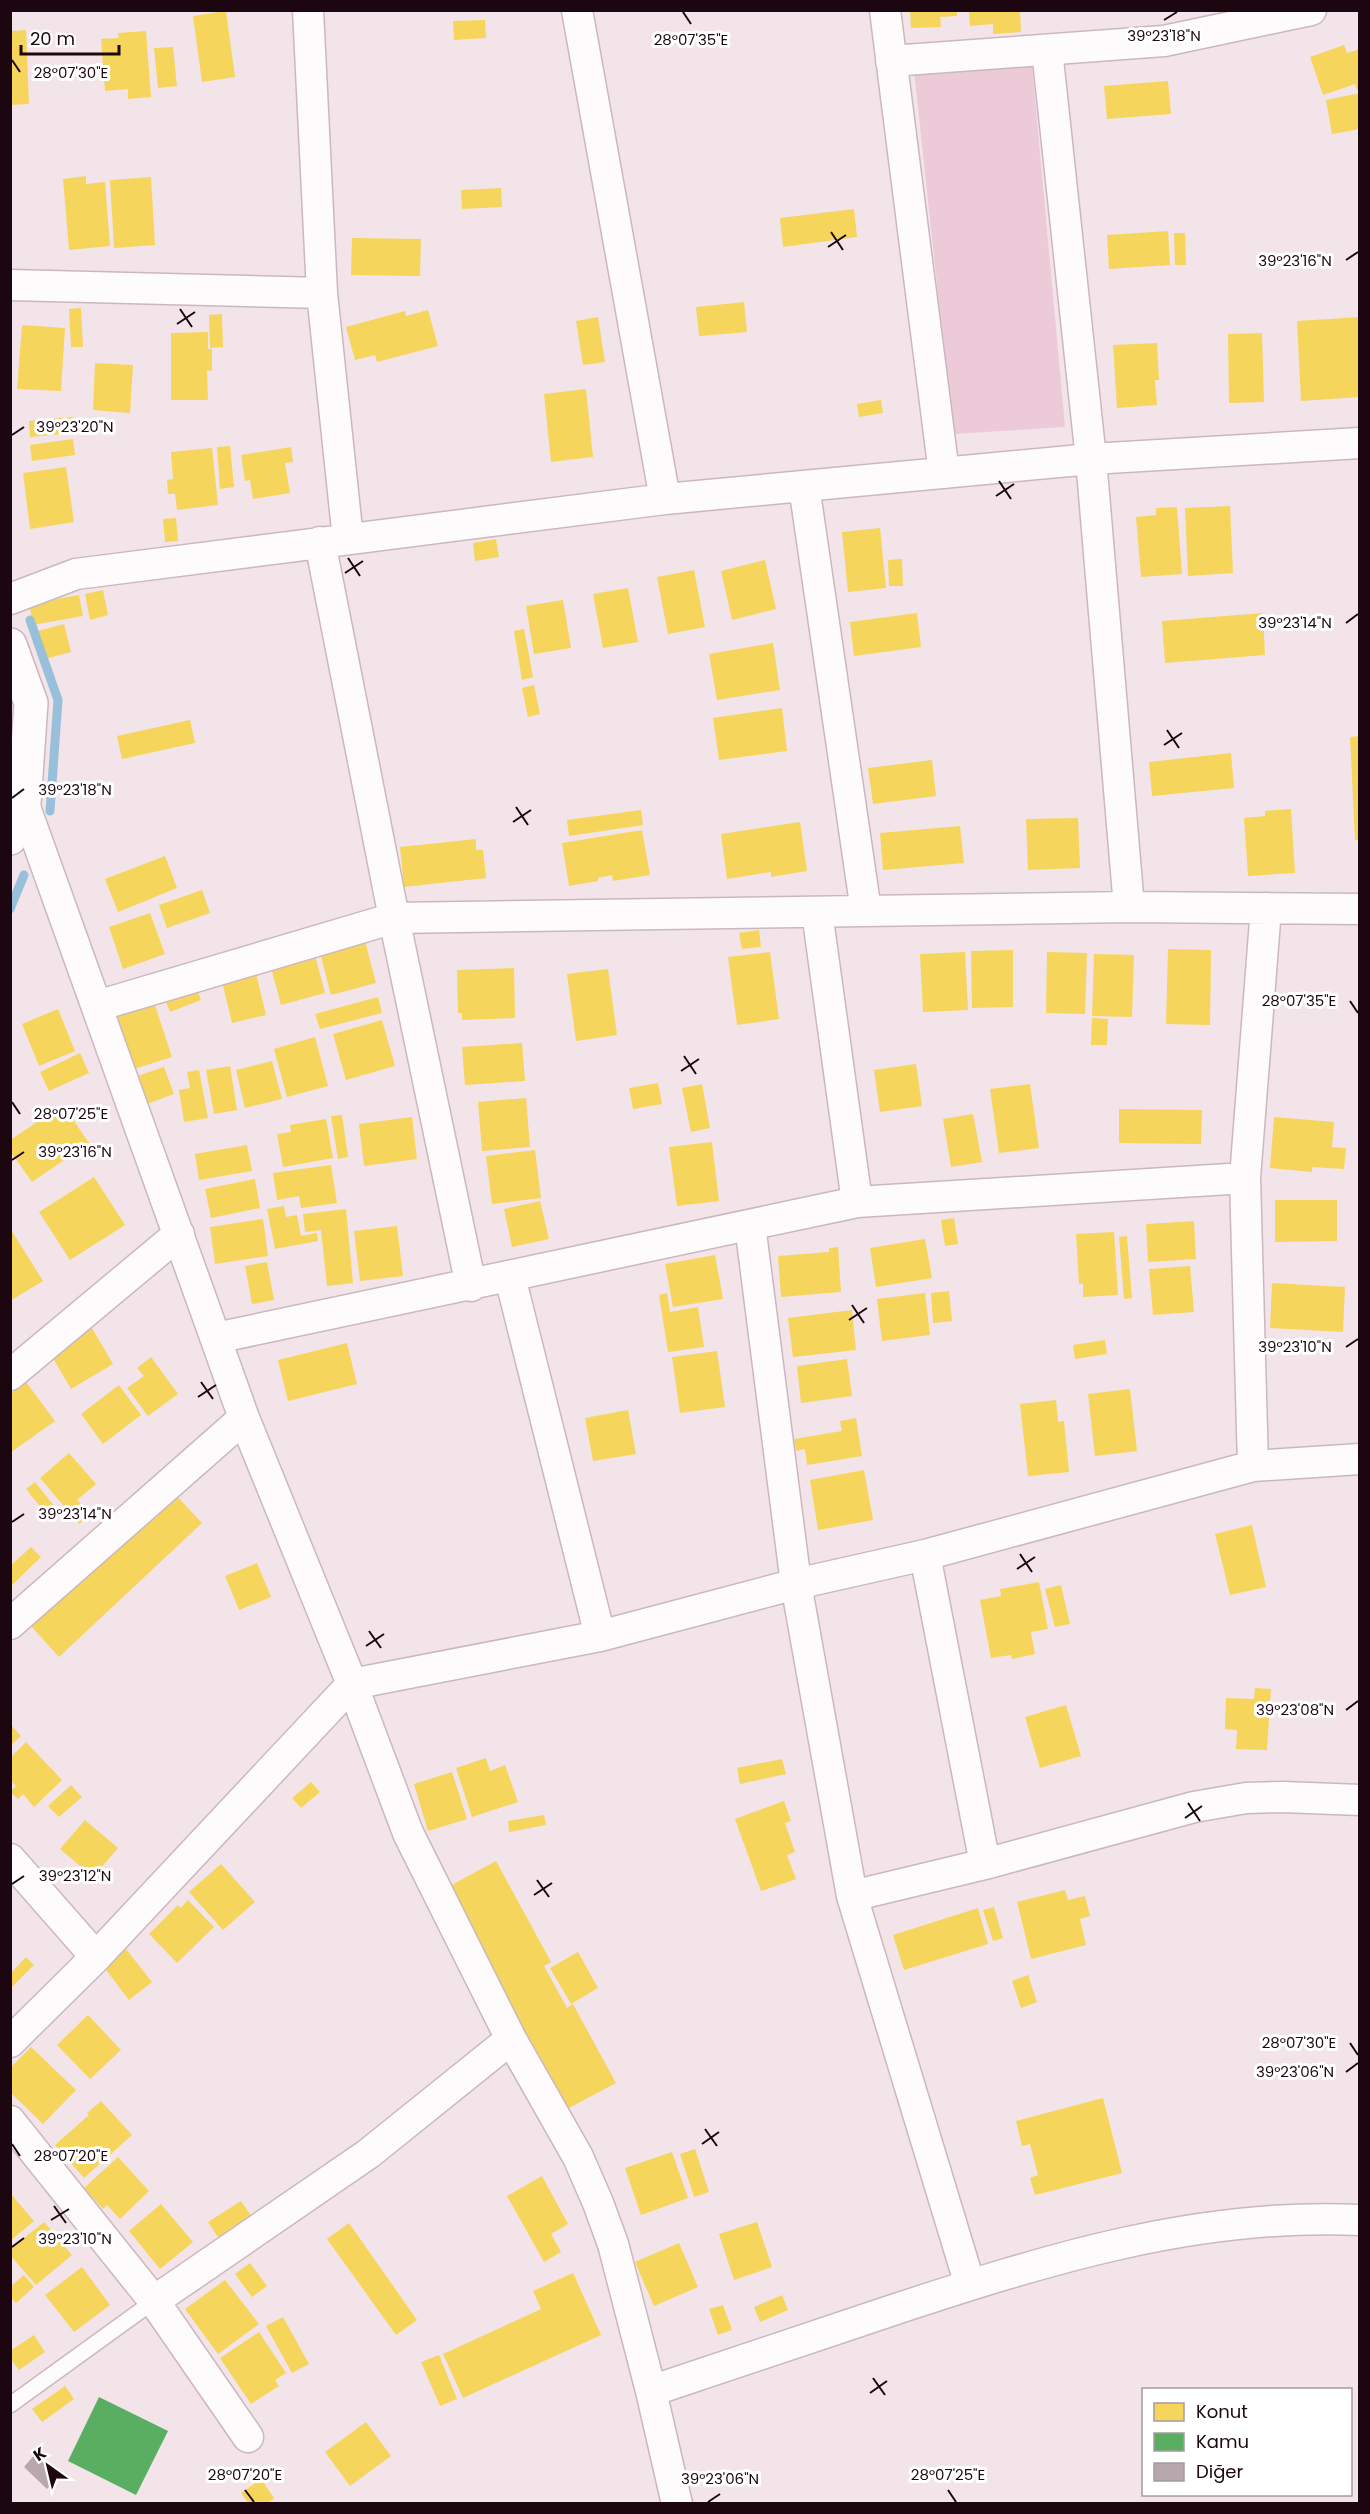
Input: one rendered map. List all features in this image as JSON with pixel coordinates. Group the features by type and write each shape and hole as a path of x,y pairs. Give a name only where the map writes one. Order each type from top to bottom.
{"street":[{"path":"308,10 334,541 394,918 471,1286"},
{"path":"577,10 665,499"},
{"path":"885,10 944,473"},
{"path":"891,61 1164,41 1311,10"},
{"path":"1047,50 1091,459 1129,907"},
{"path":"10,285 322,293"},
{"path":"10,598 76,574 665,499 1091,459 1359,443"},
{"path":"804,486 866,911"},
{"path":"10,645 31,704 24,804 10,838"},
{"path":"24,804 244,1418 352,1684 408,1833 511,2039 578,2157 598,2203 613,2244 677,2504"},
{"path":"97,1006 394,918 1129,907 1359,909"},
{"path":"1253,1466 1245,1178 1266,908"},
{"path":"817,912 857,1202"},
{"path":"216,1338 471,1286 857,1202 1245,1178"},
{"path":"750,1225 796,1584 852,1896 970,2284"},
{"path":"10,1375 179,1234"},
{"path":"510,1277 600,1636"},
{"path":"10,1624 244,1418"},
{"path":"10,2042 96,1957 352,1684 600,1636 796,1584 925,1555 1253,1466 1359,1460"},
{"path":"925,1555 985,1864"},
{"path":"852,1896 985,1864 1194,1807 1256,1798 1359,1800"},
{"path":"10,1859 96,1957"},
{"path":"154,2301 368,2154 511,2039"},
{"path":"10,2121 154,2301 248,2437"},
{"path":"651,2391 970,2284 1126,2241 1197,2227 1255,2221 1359,2220"}],"lane":[{"path":"10,2405 154,2301"}],"shaded area":[{"path":"1032,65 1065,427 953,434 914,70"}],"building: Konut":[{"path":"910,10 957,10 957,16 940,17 941,27 911,28"},
{"path":"969,10 1020,10 1021,32 993,34 993,24 970,26"},
{"path":"226,11 235,77 202,82 193,16"},
{"path":"485,20 486,38 454,40 453,21"},
{"path":"26,30 29,104 10,105 10,31"},
{"path":"146,31 151,97 128,99 128,89 105,91 101,39 119,38 118,33"},
{"path":"1344,45 1347,53 1360,49 1360,89 1357,90 1355,84 1323,95 1310,57"},
{"path":"173,47 177,86 158,88 154,48"},
{"path":"1168,81 1171,114 1107,119 1104,86"},
{"path":"1360,93 1360,129 1332,134 1326,100"},
{"path":"86,176 86,184 105,182 110,246 69,250 63,179"},
{"path":"151,177 155,245 114,248 110,180"},
{"path":"501,188 502,207 462,209 461,190"},
{"path":"854,209 857,237 783,247 780,218"},
{"path":"1168,231 1170,265 1109,269 1107,235"},
{"path":"1174,233 1185,233 1186,265 1175,265"},
{"path":"352,238 421,239 420,276 351,275"},
{"path":"744,302 747,332 699,336 696,307"},
{"path":"81,308 83,347 71,347 69,309"},
{"path":"428,310 438,346 377,362 375,355 355,360 346,327 405,311 406,316"},
{"path":"222,314 223,347 210,348 209,315"},
{"path":"598,317 605,362 583,365 576,321"},
{"path":"1360,317 1360,397 1301,401 1297,321"},
{"path":"22,325 65,328 61,391 17,389"},
{"path":"208,332 208,349 212,349 212,371 207,370 208,400 171,400 171,333"},
{"path":"1262,333 1264,402 1229,403 1228,334"},
{"path":"1157,343 1159,380 1155,380 1157,405 1117,408 1113,345"},
{"path":"95,363 133,365 130,413 93,410"},
{"path":"586,389 593,457 551,462 544,394"},
{"path":"881,400 883,413 859,417 857,404"},
{"path":"73,417 74,433 30,437 29,421"},
{"path":"73,439 75,455 32,461 30,445"},
{"path":"230,446 234,487 220,489 217,447"},
{"path":"291,447 293,462 285,463 290,493 253,499 250,480 245,481 241,455"},
{"path":"212,448 218,505 177,510 175,494 168,494 167,480 173,479 171,452"},
{"path":"66,467 74,522 30,529 23,473"},
{"path":"1230,506 1233,573 1188,576 1185,508"},
{"path":"1177,507 1182,574 1141,577 1136,517 1156,515 1156,508"},
{"path":"176,518 178,541 165,542 163,519"},
{"path":"880,528 886,588 848,592 842,532"},
{"path":"496,539 499,557 475,561 473,543"},
{"path":"902,559 903,586 889,586 888,560"},
{"path":"765,560 776,609 732,620 721,571"},
{"path":"694,570 705,627 668,634 657,577"},
{"path":"628,588 638,642 603,648 593,594"},
{"path":"103,590 108,615 90,620 85,594"},
{"path":"79,595 83,616 33,625 29,604"},
{"path":"563,600 571,648 534,654 526,606"},
{"path":"917,613 921,647 854,656 850,622"},
{"path":"1263,613 1265,655 1165,663 1162,621"},
{"path":"64,624 71,652 45,659 38,631"},
{"path":"524,629 533,677 522,680 514,631"},
{"path":"773,643 780,690 717,700 709,654"},
{"path":"534,685 540,714 528,717 522,688"},
{"path":"782,708 787,751 719,760 713,718"},
{"path":"190,720 195,743 122,759 117,736"},
{"path":"1360,736 1360,840 1355,840 1350,737"},
{"path":"1231,753 1234,788 1152,796 1149,762"},
{"path":"932,760 936,796 873,804 868,768"},
{"path":"1291,809 1295,873 1248,876 1244,818 1265,816 1265,811"},
{"path":"641,810 643,825 569,836 567,820"},
{"path":"1078,818 1080,868 1028,870 1026,819"},
{"path":"800,822 807,871 771,877 771,872 727,879 721,834"},
{"path":"960,826 964,863 883,870 880,833"},
{"path":"642,830 650,875 613,881 612,875 598,878 598,881 569,886 562,843"},
{"path":"476,839 476,850 483,850 486,878 404,887 400,847"},
{"path":"165,856 177,888 118,912 105,879"},
{"path":"202,890 210,913 167,928 159,905"},
{"path":"150,913 165,954 123,969 109,927"},
{"path":"759,930 761,947 742,949 739,933"},
{"path":"364,937 376,983 331,995 319,949"},
{"path":"313,948 325,993 281,1005 269,960"},
{"path":"1168,949 1211,950 1210,1025 1166,1024"},
{"path":"1013,950 1013,1007 972,1008 971,951"},
{"path":"770,952 779,1019 737,1025 728,957"},
{"path":"965,952 968,1010 923,1012 920,954"},
{"path":"1047,952 1087,953 1085,1014 1046,1013"},
{"path":"1094,954 1134,955 1132,1017 1092,1016"},
{"path":"514,968 515,1018 462,1020 462,1013 458,1013 457,970"},
{"path":"255,969 266,1015 232,1023 221,977"},
{"path":"608,969 617,1035 576,1041 567,974"},
{"path":"195,985 201,1000 170,1012 164,997"},
{"path":"378,997 382,1013 320,1029 315,1014"},
{"path":"154,1002 172,1057 131,1070 113,1015"},
{"path":"58,1009 75,1051 39,1066 22,1024"},
{"path":"1092,1018 1108,1019 1107,1045 1091,1045"},
{"path":"382,1020 395,1066 346,1080 333,1034"},
{"path":"315,1037 328,1086 287,1097 274,1049"},
{"path":"522,1043 525,1081 465,1085 462,1047"},
{"path":"80,1053 89,1073 49,1091 40,1072"},
{"path":"272,1061 282,1099 245,1108 236,1070"},
{"path":"916,1064 922,1106 880,1112 874,1070"},
{"path":"230,1066 237,1110 214,1114 206,1070"},
{"path":"164,1067 174,1094 144,1105 134,1077"},
{"path":"199,1070 208,1118 184,1122 179,1090 190,1088 187,1072"},
{"path":"658,1083 662,1104 633,1109 629,1088"},
{"path":"702,1084 710,1128 691,1132 682,1088"},
{"path":"1030,1084 1039,1148 999,1153 990,1089"},
{"path":"526,1098 530,1147 482,1151 478,1102"},
{"path":"63,1105 89,1143 32,1182 10,1151 10,1140"},
{"path":"1119,1109 1202,1110 1201,1144 1119,1143"},
{"path":"973,1114 982,1162 951,1167 943,1119"},
{"path":"342,1115 348,1157 338,1159 331,1116"},
{"path":"412,1117 417,1159 364,1166 359,1124"},
{"path":"1274,1117 1334,1122 1332,1147 1346,1148 1344,1169 1312,1167 1312,1172 1270,1168"},
{"path":"326,1119 333,1158 283,1167 277,1134 291,1132 290,1125"},
{"path":"712,1142 719,1201 677,1206 669,1147"},
{"path":"247,1145 252,1171 199,1180 195,1154"},
{"path":"535,1150 541,1198 492,1204 486,1156"},
{"path":"331,1165 337,1203 301,1208 299,1196 277,1200 273,1173"},
{"path":"94,1177 125,1225 70,1260 39,1212"},
{"path":"255,1179 260,1208 211,1218 205,1189"},
{"path":"1275,1200 1337,1200 1337,1241 1275,1242"},
{"path":"540,1201 549,1239 512,1247 504,1209"},
{"path":"284,1206 286,1217 297,1215 301,1236 317,1233 318,1241 275,1249 267,1209"},
{"path":"346,1209 353,1283 327,1286 321,1230 305,1232 303,1214"},
{"path":"954,1218 958,1244 945,1246 941,1220"},
{"path":"263,1219 268,1256 215,1264 210,1227"},
{"path":"1194,1221 1196,1259 1148,1262 1146,1224"},
{"path":"397,1226 403,1276 360,1281 354,1231"},
{"path":"10,1228 43,1281 10,1301"},
{"path":"1114,1232 1118,1295 1083,1297 1083,1284 1079,1284 1076,1234"},
{"path":"1127,1236 1132,1298 1124,1299 1119,1237"},
{"path":"925,1239 932,1278 876,1287 870,1248"},
{"path":"838,1247 841,1292 781,1297 778,1256 829,1252 829,1248"},
{"path":"715,1255 723,1299 673,1307 665,1264"},
{"path":"267,1262 274,1300 252,1304 245,1266"},
{"path":"1190,1266 1194,1312 1153,1315 1149,1269"},
{"path":"1272,1283 1345,1287 1343,1332 1270,1328"},
{"path":"949,1291 952,1321 933,1323 931,1293"},
{"path":"667,1293 670,1312 698,1307 704,1347 668,1352 659,1295"},
{"path":"925,1293 930,1335 882,1341 877,1299"},
{"path":"852,1310 856,1350 793,1357 788,1318"},
{"path":"92,1328 113,1364 71,1389 50,1353"},
{"path":"1105,1340 1107,1354 1075,1359 1073,1345"},
{"path":"347,1343 357,1384 288,1401 278,1360"},
{"path":"717,1351 725,1407 680,1413 672,1357"},
{"path":"151,1357 178,1394 148,1416 127,1388 144,1376 137,1368"},
{"path":"847,1359 852,1396 801,1403 797,1366"},
{"path":"26,1382 55,1421 10,1453 10,1394"},
{"path":"119,1385 141,1415 103,1444 81,1414"},
{"path":"1130,1389 1137,1451 1095,1456 1088,1394"},
{"path":"1056,1400 1058,1422 1064,1421 1069,1472 1028,1476 1020,1404"},
{"path":"628,1410 636,1454 593,1461 585,1418"},
{"path":"856,1418 862,1456 807,1465 805,1449 796,1451 794,1439 842,1431 840,1421"},
{"path":"69,1453 96,1484 77,1500 91,1515 79,1524 40,1478"},
{"path":"864,1470 873,1520 818,1530 810,1480"},
{"path":"35,1482 59,1512 50,1519 26,1489"},
{"path":"173,1492 202,1523 59,1657 31,1626"},
{"path":"1252,1525 1266,1587 1230,1595 1215,1534"},
{"path":"31,1547 41,1557 10,1587 10,1566"},
{"path":"257,1563 271,1597 239,1610 225,1576"},
{"path":"1039,1582 1048,1629 1031,1632 1035,1654 1012,1659 1011,1655 991,1658 980,1600 1001,1596 1000,1589"},
{"path":"1061,1585 1070,1624 1055,1627 1045,1589"},
{"path":"1255,1688 1271,1689 1267,1750 1236,1749 1237,1730 1225,1729 1226,1698 1254,1699"},
{"path":"1066,1705 1081,1756 1040,1768 1025,1717"},
{"path":"10,1724 21,1736 10,1746"},
{"path":"26,1742 62,1780 34,1807 23,1794 18,1799 10,1792 16,1786 10,1780 10,1758"},
{"path":"486,1758 490,1771 505,1765 518,1802 472,1817 456,1768"},
{"path":"782,1759 786,1774 740,1784 737,1768"},
{"path":"452,1772 467,1819 428,1831 414,1784"},
{"path":"311,1782 320,1792 301,1808 292,1798"},
{"path":"71,1785 82,1797 59,1817 48,1806"},
{"path":"784,1801 791,1821 785,1823 795,1852 787,1855 796,1879 761,1891 735,1819"},
{"path":"544,1815 546,1825 509,1832 508,1821"},
{"path":"85,1820 118,1848 93,1877 60,1849"},
{"path":"496,1861 551,1962 544,1966 567,2008 573,2004 616,2083 567,2109 446,1888"},
{"path":"221,1864 255,1902 223,1930 189,1892"},
{"path":"1065,1890 1068,1900 1085,1896 1090,1916 1080,1919 1086,1945 1031,1959 1017,1902"},
{"path":"188,1900 214,1927 177,1963 149,1934 178,1905 181,1908"},
{"path":"994,1907 1003,1938 993,1941 983,1910"},
{"path":"978,1908 988,1944 904,1970 893,1935"},
{"path":"126,1949 152,1982 129,2000 103,1966"},
{"path":"578,1952 598,1988 571,2004 550,1968"},
{"path":"26,1957 34,1965 10,1989 10,1974"},
{"path":"1028,1975 1037,2002 1021,2008 1012,1981"},
{"path":"88,2015 121,2050 90,2079 57,2045"},
{"path":"31,2047 76,2090 43,2124 10,2092 10,2068"},
{"path":"1103,2098 1122,2173 1035,2195 1030,2178 1038,2175 1030,2144 1022,2146 1016,2121"},
{"path":"101,2101 132,2135 84,2178 55,2145 89,2115 87,2113"},
{"path":"695,2149 709,2192 694,2197 680,2154"},
{"path":"672,2152 688,2198 641,2215 625,2168"},
{"path":"118,2157 149,2191 120,2219 107,2205 103,2209 84,2188"},
{"path":"542,2176 568,2224 551,2234 561,2252 544,2262 507,2196"},
{"path":"10,2193 34,2221 10,2241"},
{"path":"241,2201 252,2217 219,2239 208,2222"},
{"path":"161,2204 193,2242 160,2269 129,2231"},
{"path":"44,2222 72,2255 36,2285 10,2255 10,2249"},
{"path":"757,2222 772,2267 734,2280 719,2234"},
{"path":"349,2223 417,2320 396,2335 327,2239"},
{"path":"679,2243 698,2287 654,2306 635,2262"},
{"path":"250,2263 267,2286 252,2297 235,2274"},
{"path":"82,2267 110,2305 74,2332 45,2295"},
{"path":"573,2273 601,2335 463,2398 443,2354 541,2309 533,2291"},
{"path":"24,2275 34,2287 16,2303 10,2297 10,2287"},
{"path":"225,2280 259,2324 218,2354 185,2309"},
{"path":"782,2295 788,2310 760,2322 754,2307"},
{"path":"723,2305 732,2330 718,2335 709,2309"},
{"path":"283,2317 309,2364 292,2373 266,2326"},
{"path":"259,2332 286,2373 275,2380 279,2386 251,2404 220,2358"},
{"path":"34,2335 45,2352 19,2370 10,2358 10,2351"},
{"path":"439,2355 457,2399 440,2406 421,2362"},
{"path":"65,2386 74,2399 42,2422 32,2409"},
{"path":"366,2422 391,2456 350,2486 325,2452"},
{"path":"261,2479 274,2498 267,2504 249,2504 241,2493"}],"building: Kamu":[{"path":"99,2397 168,2431 136,2495 68,2461"}],"building: Diğer":[{"path":"36,2453 60,2475 47,2489 24,2467"}],"waterway":[{"path":"30,620 58,700 50,811"},
{"path":"10,909 24,875"}]}
